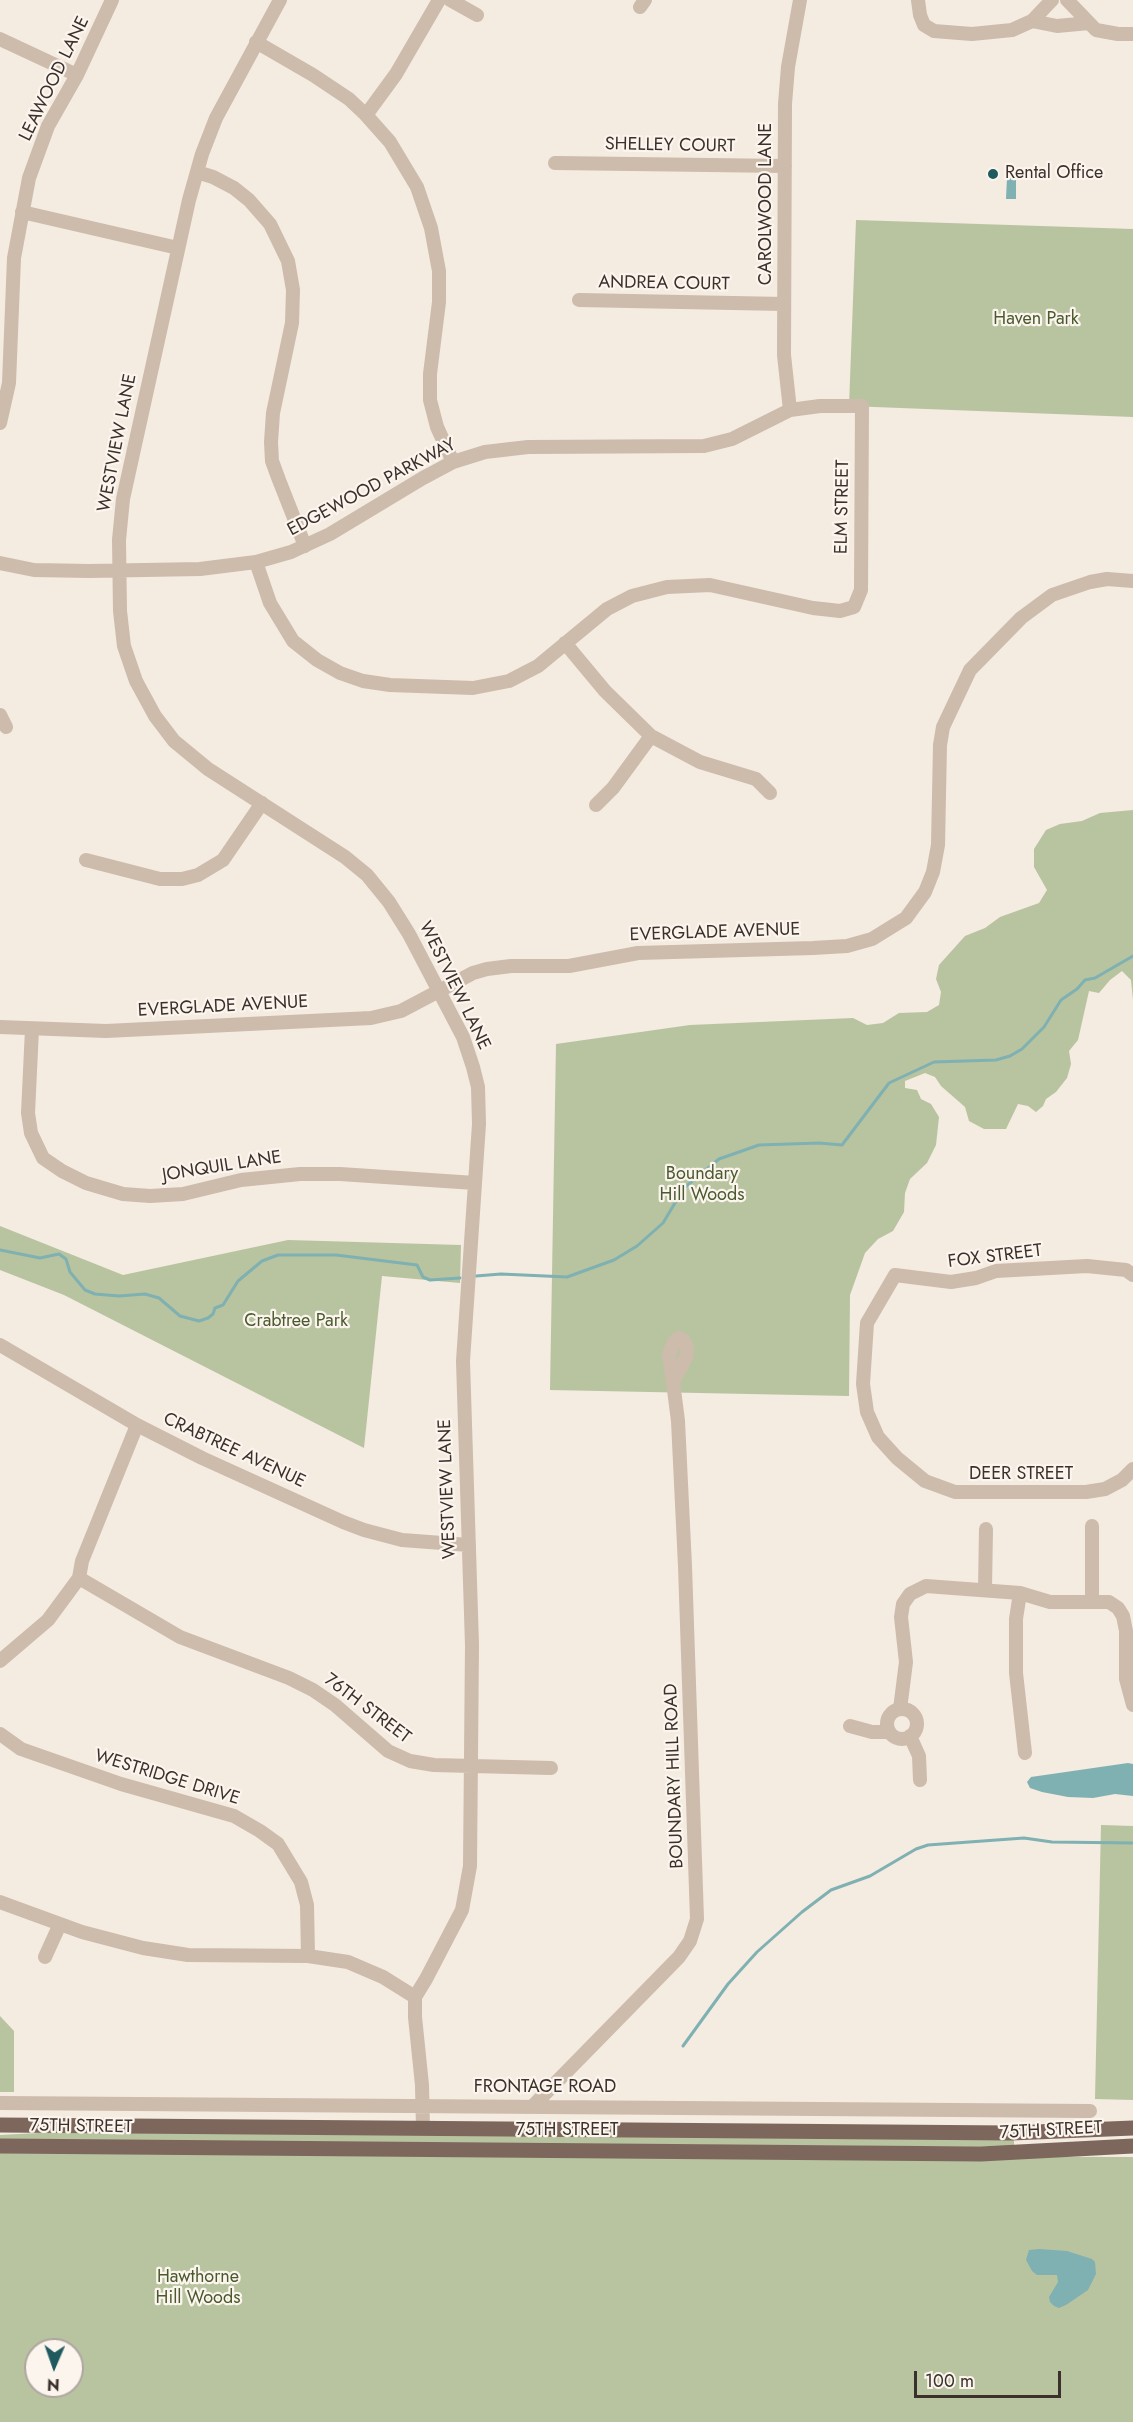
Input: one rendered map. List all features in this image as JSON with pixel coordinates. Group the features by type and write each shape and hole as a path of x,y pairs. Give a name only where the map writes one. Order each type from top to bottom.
{"main road":[{"name":"75TH STREET","path":"0,2125 1011,2133 1133,2128"},
{"name":"75TH STREET","path":"0,2146 981,2154 1133,2146"}],"street":[{"name":"LEAWOOD LANE","path":"0,423 9,383 13,277 29,177 48,126 77,75 112,0"},
{"name":"WESTVIEW LANE","path":"280,0 216,118 197,172 123,499 120,532 120,611 124,646 136,681 150,707 174,741 195,760 332,847 367,875 402,922 439,991 468,1050 478,1087 479,1124 463,1361 472,1645 471,1853 462,1910 415,1997"},
{"path":"366,115 396,74 439,0"},
{"path":"450,0 477,15"},
{"name":"CAROLWOOD LANE","path":"790,410 784,355 785,166 788,67 800,0"},
{"path":"918,0 924,25 934,31 982,33 1012,30 1032,21 1052,0"},
{"path":"1067,0 1096,30 1133,34"},
{"path":"1032,21 1058,26 1089,23"},
{"path":"0,39 77,75"},
{"path":"256,42 331,86 366,115 390,142 410,173 431,228 439,290 430,374 430,400 437,427 453,462"},
{"name":"SHELLEY COURT","path":"555,163 785,166"},
{"path":"197,172 234,188 249,200 270,224 288,261 292,276 294,307 273,413 271,442 273,461 279,480 305,546"},
{"path":"22,212 178,248"},
{"name":"ANDREA COURT","path":"579,300 784,304"},
{"name":"EDGEWOOD PARKWAY","path":"0,562 47,571 200,569 256,562 305,546 344,527 453,462 485,452 510,448 704,446 732,439 790,410 820,406 862,406"},
{"name":"ELM STREET","path":"565,643 607,609 620,602 667,587 710,585 813,608 835,611 854,607 861,590 862,406"},
{"path":"256,562 270,603 293,641 327,667 363,681 390,685 473,688 495,686 525,674 565,643 605,691 651,736 699,762 756,779 770,793"},
{"name":"EVERGLADE AVENUE","path":"0,1027 106,1031 371,1018 401,1011 473,973 499,968 569,966 638,952 847,946 872,939 895,927 914,909 925,892 933,872 938,845 940,745 943,727 970,670 1021,618 1052,595 1090,582 1107,579 1133,580"},
{"path":"596,805 613,788 651,736"},
{"path":"86,860 160,879 182,879 198,875 223,860 262,803"},
{"name":"JONQUIL LANE","path":"32,1029 28,1113 31,1133 43,1158 86,1183 123,1194 150,1196 183,1194 241,1180 300,1174 340,1174 475,1183"},
{"name":"FOX STREET","path":"895,1275 951,1282 976,1278 996,1271 1087,1266 1126,1270 1133,1275"},
{"name":"DEER STREET","path":"895,1275 867,1323 863,1384 867,1412 878,1437 897,1458 925,1481 955,1492 1086,1492 1105,1489 1122,1480 1133,1469"},
{"name":"CRABTREE AVENUE","path":"0,1345 137,1425 202,1458 364,1530 402,1539 469,1545"},
{"name":"BOUNDARY HILL ROAD","path":"533,2106 679,1957 690,1941 698,1919 678,1413 673,1382"},
{"path":"0,1661 48,1620 79,1578 82,1561 137,1425"},
{"path":"1092,1526 1092,1600"},
{"path":"985,1589 986,1529"},
{"name":"76TH STREET","path":"79,1578 180,1637 289,1678 313,1690 335,1705 398,1757 423,1765 551,1768"},
{"path":"900,1709 906,1662 901,1617 903,1604 910,1594 926,1586 1020,1593 1050,1602 1092,1600 1109,1602 1118,1608 1123,1616 1126,1631 1126,1680 1133,1705"},
{"path":"1020,1593 1016,1619 1016,1672 1025,1753"},
{"path":"850,1726 872,1732 889,1732 901,1739 910,1736 916,1728 916,1718 910,1710 900,1709 888,1717 889,1732"},
{"name":"WESTRIDGE DRIVE","path":"0,1734 9,1742 32,1752 121,1784 234,1816 260,1831 278,1845 301,1882 307,1905 308,1956"},
{"path":"910,1736 919,1756 920,1780"},
{"path":"0,1902 114,1941 167,1952 219,1956 308,1956 359,1965 389,1980 415,1997 423,2129"},
{"path":"45,1957 60,1924"},
{"name":"FRONTAGE ROAD","path":"0,2103 1090,2111"}],"green space":[{"name":"Haven Park","path":"856,220 1133,229 1133,417 849,406"},
{"name":"Boundary Hill Woods","path":"1133,810 1133,1000 1131,980 1122,971 1099,993 1089,991 1078,1040 1069,1051 1071,1064 1067,1078 1056,1092 1046,1099 1043,1106 1036,1112 1028,1106 1018,1104 1006,1129 984,1129 969,1121 965,1107 941,1086 935,1077 925,1073 905,1081 905,1088 917,1090 921,1099 931,1104 939,1117 936,1145 927,1163 910,1179 905,1193 904,1212 893,1231 878,1239 865,1253 850,1295 849,1396 550,1390 556,1044 690,1025 853,1018 867,1025 883,1023 899,1013 927,1012 939,1005 941,992 936,979 939,965 965,936 985,928 1000,917 1039,903 1047,890 1034,867 1034,849 1046,830 1060,824 1082,821 1100,813"},
{"name":"Crabtree Park","path":"0,1226 123,1275 288,1240 461,1245 460,1283 382,1276 364,1448 64,1295 0,1270"},
{"path":"1101,1825 1133,1826 1133,2100 1095,2099"},
{"path":"0,2016 14,2031 14,2092 0,2092"},
{"path":"58,2132 1014,2139 1014,2147 0,2140 0,2135"},
{"name":"Hawthorne Hill Woods","path":"0,2153 1133,2157 1133,2422 0,2422"}],"water":[{"path":"1007,177 1016,177 1016,199 1006,199"},
{"path":"1133,1764 1133,1796 1115,1794 1093,1798 1068,1797 1030,1788 1027,1782 1031,1777"},
{"path":"1029,2250 1067,2251 1092,2259 1095,2262 1096,2274 1088,2290 1066,2305 1059,2308 1054,2306 1049,2297 1058,2282 1057,2275 1037,2275 1026,2260"}],"waterway":[{"path":"476,1276 501,1274 567,1277 614,1260 637,1246 663,1223 684,1188 719,1159 759,1145 819,1143 842,1145 889,1083 934,1062 996,1060 1010,1056 1022,1049 1044,1027 1061,1000 1085,980 1095,978 1133,956"},
{"path":"0,1250 40,1258 59,1254 66,1259 70,1272 85,1290 95,1294 119,1296 145,1294 159,1298 180,1316 199,1321 208,1318 213,1314 215,1308 223,1305 238,1281 262,1261 278,1255 336,1255 417,1265 423,1277 430,1280 460,1278"},
{"path":"683,2046 728,1984 757,1952 802,1912 831,1890 870,1876 916,1849 928,1845 1024,1838 1052,1842 1133,1843"}],"place":[{"name":"Rental Office","path":"993,174"}]}
